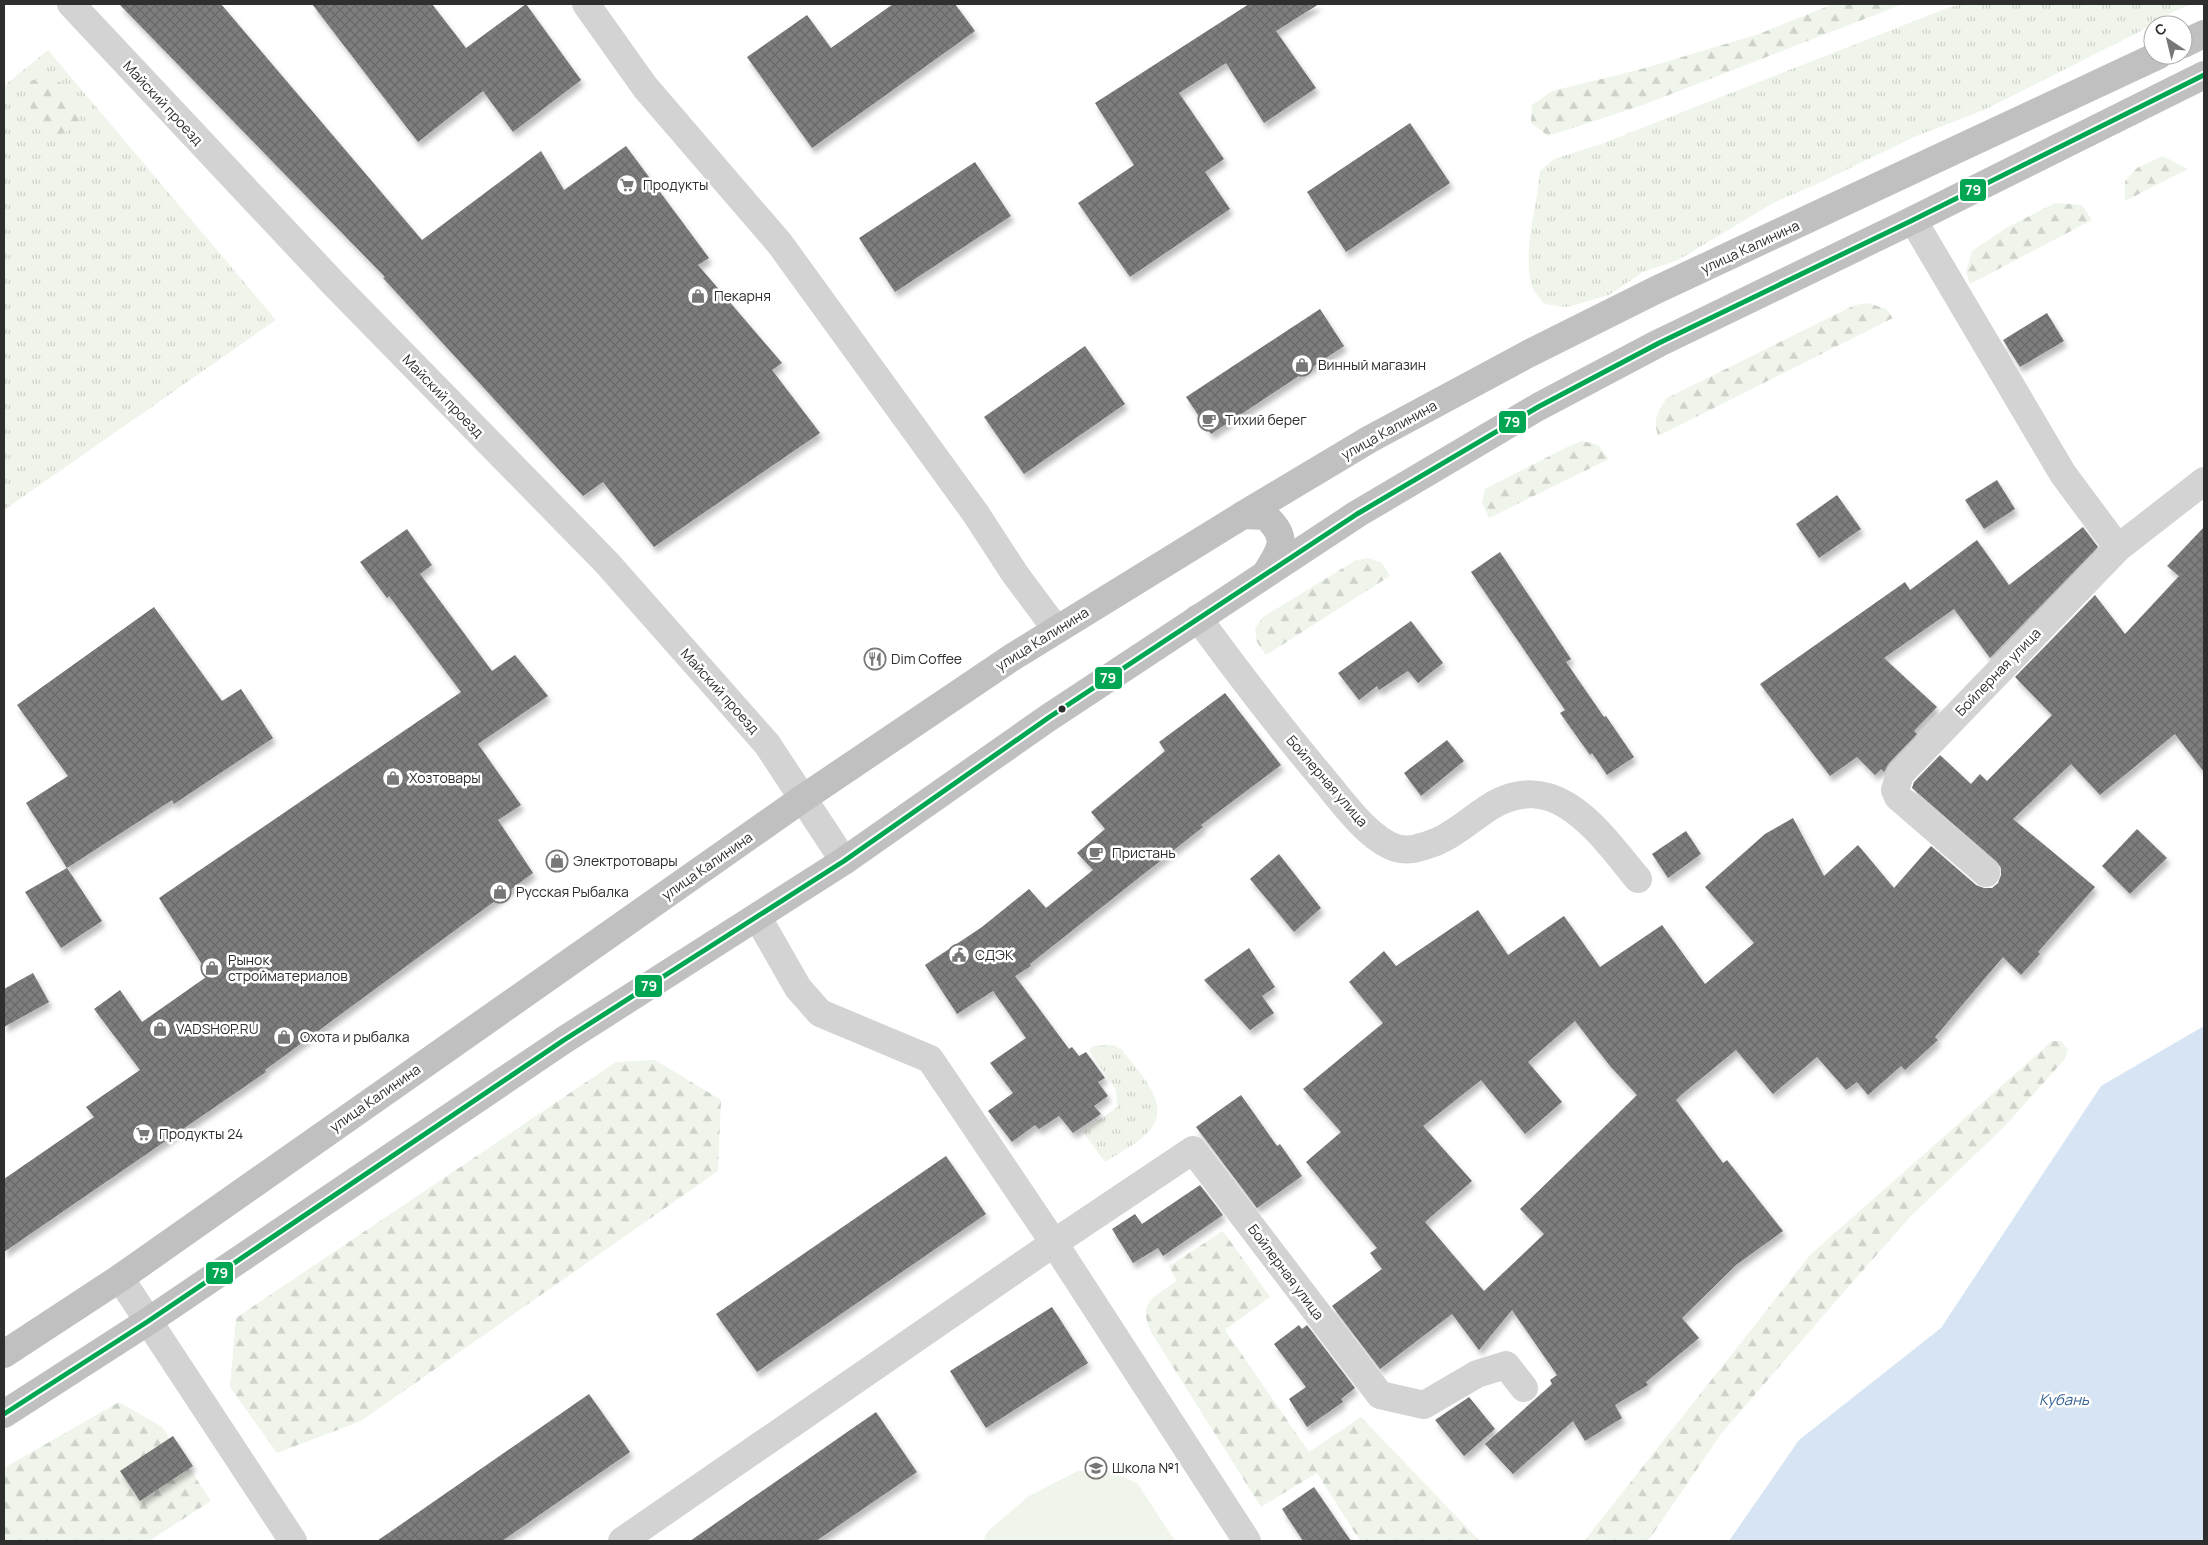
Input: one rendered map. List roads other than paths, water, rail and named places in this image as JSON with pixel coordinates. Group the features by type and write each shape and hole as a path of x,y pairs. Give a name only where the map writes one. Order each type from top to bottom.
{"highway":[{"name":"улица Калинина","path":"4,1354 120,1278 802,798 1056,629 1370,439 1528,354 1656,290 2143,62"},
{"path":"4,1414 147,1322 564,1040 758,918 844,861 1004,748 1357,514 1538,407 1659,343 1913,220 2204,75"},
{"path":"1243,516 1265,516 1276,526 1282,537 1280,552 1265,574"}],"street":[{"name":"Майский проезд","path":"70,4 334,284 607,563 767,744 844,861"},
{"path":"586,4 645,87 780,244 976,514 1015,574 1056,629"},
{"path":"1913,220 2063,474 2118,548"},
{"name":"Бойлерная улица","path":"1986,873 1898,797 1895,790 1900,774 2118,548 2204,481"},
{"name":"Бойлерная улица","path":"1198,618 1262,706 1353,814 1385,844 1398,849 1416,850 1442,840 1494,805 1514,797 1531,794 1548,796 1563,802 1594,826 1638,879"},
{"path":"758,918 798,988 820,1013 930,1060 1054,1243 1247,1541"},
{"name":"Бойлерная улица","path":"1054,1243 1193,1150 1380,1395 1424,1405 1477,1374 1506,1365 1524,1388"},
{"path":"622,1541 1054,1243"},
{"path":"120,1278 147,1322 293,1541"}],"water":[{"name":"Кубань","path":"2204,1026 2204,1541 1729,1541 1799,1440 1941,1328 2101,1086"}],"place":[{"name":"Продукты","path":"627,185"},
{"name":"Пекарня","path":"698,296"},
{"name":"Винный магазин","path":"1302,365"},
{"name":"Тихий берег","path":"1209,420"},
{"name":"Dim Coffee","path":"875,659"},
{"name":"Хозтовары","path":"393,778"},
{"name":"Пристань","path":"1096,853"},
{"name":"Электротовары","path":"557,861"},
{"name":"Русская Рыбалка","path":"500,892"},
{"name":"СДЭК","path":"959,955"},
{"name":"Рынок стройматериалов","path":"212,968"},
{"name":"VADSHOP.RU","path":"160,1029"},
{"name":"Охота и рыбалка","path":"284,1037"},
{"name":"Продукты 24","path":"143,1134"},
{"name":"Школа №1","path":"1096,1468"}]}
